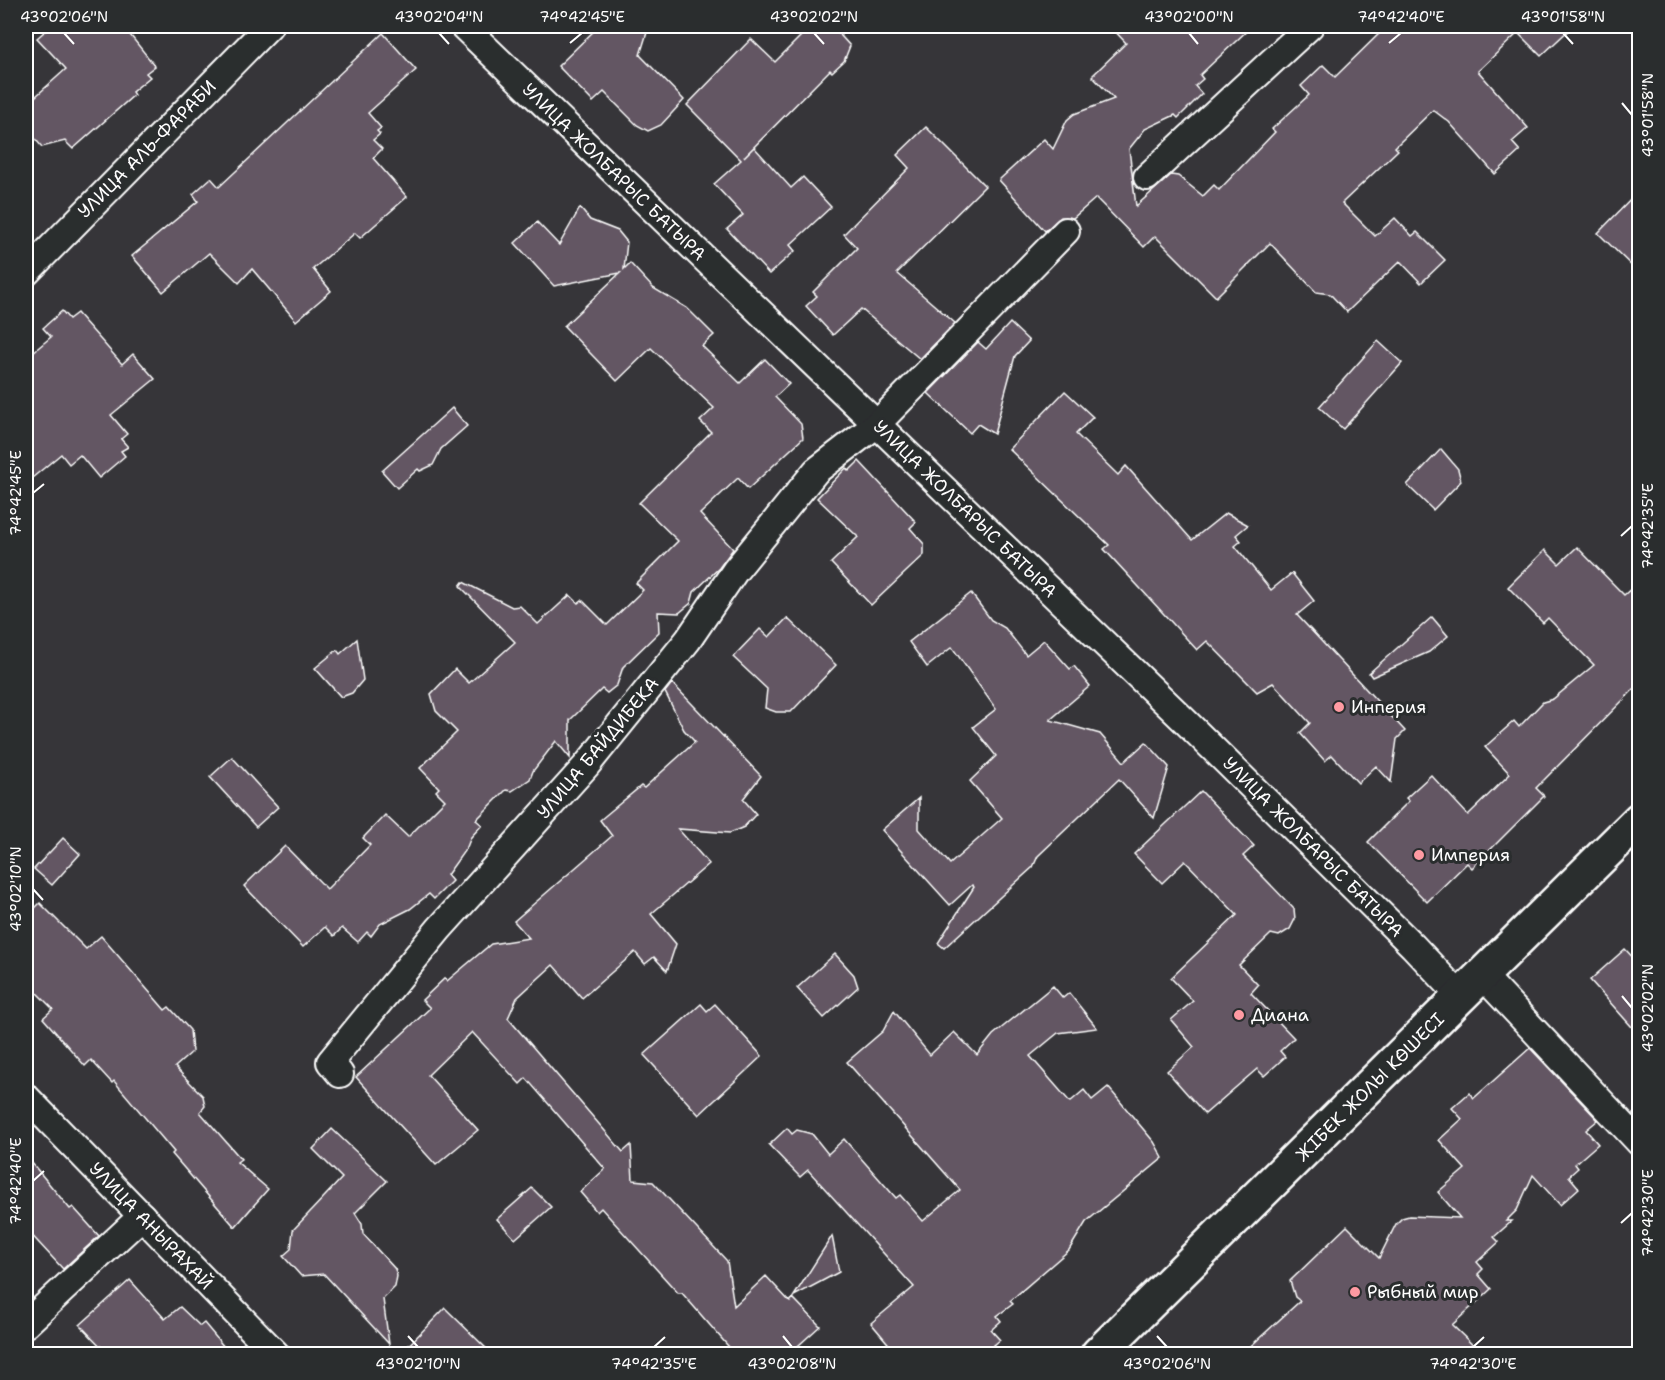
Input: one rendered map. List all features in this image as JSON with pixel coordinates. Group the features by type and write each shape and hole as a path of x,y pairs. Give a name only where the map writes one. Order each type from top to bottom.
{"highway":[{"name":"ЖІБЕК ЖОЛЫ КӨШЕСІ","path":"1098,1354 1640,819"}],"street":[{"name":"УЛИЦА АЛЬ-ФАРАБИ","path":"26,273 269,26"},
{"name":"УЛИЦА ЖОЛБАРЫС БАТЫРА","path":"463,26 1185,721 1405,938 1472,986 1640,1143"},
{"path":"1147,177 1310,26"},
{"path":"877,424 1065,231"},
{"name":"УЛИЦА БАЙДИБЕКА","path":"340,1074 330,1062 439,929 586,766 688,640 735,572 785,508 816,471 877,424"},
{"name":"УЛИЦА АНЫРАХАЙ","path":"26,1097 276,1354"},
{"path":"26,1324 142,1216"}],"building":[{"path":"51,26 123,26 155,66 146,73 150,77 132,92 134,95 73,149 65,141 42,147 26,128 26,105 66,69 37,38"},
{"path":"599,26 649,26 640,55 684,100 661,125 648,131 637,125 604,92 593,102 558,66"},
{"path":"811,26 832,26 850,46 844,61 832,72 830,70 744,157 754,147 791,188 803,177 831,207 790,245 795,251 769,274 727,229 743,215 714,184 741,160 687,105 751,39 775,62"},
{"path":"1110,26 1252,26 1200,75 1203,79 1195,86 1202,94 1178,118 1175,115 1145,129 1129,149 1136,206 1171,175 1178,176 1203,196 1214,185 1219,190 1275,132 1272,129 1309,95 1301,86 1323,65 1335,77 1387,26 1573,26 1541,56 1518,33 1478,71 1528,128 1512,142 1520,151 1495,174 1449,122 1433,110 1395,147 1398,150 1342,203 1375,236 1395,218 1412,236 1417,232 1445,260 1421,283 1400,261 1347,312 1330,294 1316,292 1270,243 1216,297 1155,236 1144,247 1096,198 1073,218 1061,217 1045,231 999,180 1044,139 1053,149 1067,120 1074,114 1114,99 1092,76 1126,43"},
{"path":"383,33 416,70 368,113 381,128 377,131 380,134 373,140 382,149 373,158 407,197 360,238 355,233 313,269 331,291 296,321 252,269 239,283 209,253 163,292 132,256 198,201 193,194 211,178 219,187"},
{"path":"926,127 985,186 897,273 955,323 920,359 861,309 833,335 806,306 817,296 813,292 857,248 844,234 909,168 897,155"},
{"path":"1640,190 1640,274 1598,233"},
{"path":"580,208 590,220 618,231 627,242 624,269 630,263 653,288 687,308 714,335 702,346 740,383 765,359 789,384 775,397 801,424 803,438 748,489 738,478 700,514 733,549 719,568 694,592 691,603 679,613 658,612 659,632 623,667 617,685 607,693 602,689 570,720 570,758 556,741 533,771 530,779 512,791 506,790 476,820 482,825 471,837 467,847 447,875 452,881 434,899 429,894 410,909 380,924 371,936 367,932 358,942 342,928 334,936 325,927 303,947 244,886 285,846 327,889 370,845 363,838 385,815 408,837 445,800 436,791 439,788 420,768 457,732 436,711 431,694 455,669 469,683 515,642 460,586 463,582 512,607 520,606 538,624 570,595 578,603 582,600 607,625 643,590 636,583 678,541 639,503 711,432 700,421 714,408 651,348 617,381 564,326 620,273 554,286 515,243 537,222 559,245"},
{"path":"62,311 69,319 77,313 122,364 133,354 155,379 111,415 127,434 121,439 128,447 121,451 125,456 99,478 80,455 69,464 61,454 26,483 26,358 51,337 43,328"},
{"path":"1010,323 1029,341 1015,356 994,434 978,424 970,433 928,393 978,342 986,349"},
{"path":"1378,341 1402,363 1343,429 1319,407"},
{"path":"1065,391 1093,417 1076,434 1118,475 1126,466 1192,540 1226,513 1248,525 1236,535 1241,541 1235,546 1271,590 1292,573 1314,601 1297,615 1405,731 1397,739 1391,782 1376,766 1358,783 1332,755 1325,761 1300,733 1310,723 1273,683 1257,692 1207,641 1197,650 1104,549 1109,545 1009,449"},
{"path":"452,408 467,426 441,449 433,465 420,471 418,469 397,488 382,471"},
{"path":"1441,449 1458,469 1461,481 1433,510 1407,485"},
{"path":"859,461 916,522 910,528 924,544 924,555 871,605 831,563 858,537 817,498 846,468 849,471"},
{"path":"1577,547 1624,595 1640,581 1640,683 1536,788 1544,796 1472,868 1467,863 1427,902 1368,842 1409,801 1406,798 1431,775 1468,815 1510,774 1485,747 1514,721 1519,727 1543,702 1553,699 1594,665 1548,618 1543,623 1508,587 1545,550 1559,564"},
{"path":"971,593 991,620 1005,628 1026,655 1044,640 1070,669 1074,666 1090,686 1050,720 1100,734 1124,762 1146,742 1169,767 1154,818 1119,779 1038,856 1033,867 944,948 938,943 974,887 972,885 950,905 882,830 919,798 919,829 950,864 1002,818 970,781 996,756 973,727 996,709 952,647 927,667 909,642"},
{"path":"1432,617 1448,636 1429,652 1372,677 1369,673"},
{"path":"787,618 836,665 791,712 776,712 765,708 767,689 733,657 760,629 769,637"},
{"path":"357,639 363,680 352,693 341,697 315,668 337,650 340,654"},
{"path":"672,683 761,776 743,799 756,814 744,827 730,833 678,829 709,864 651,914 676,944 667,971 654,957 645,964 635,952 582,998 553,965 517,998 508,1018 623,1152 631,1145 633,1180 653,1182 727,1261 734,1306 766,1276 790,1302 793,1298 820,1326 789,1354 735,1354 682,1293 678,1293 601,1208 597,1212 580,1192 605,1169 526,1078 520,1084 472,1032 428,1075 478,1130 436,1165 356,1077 430,1008 422,1000 445,978 447,981 491,944 529,938 514,921 612,836 600,820 641,786 644,788 695,742 684,730 665,692"},
{"path":"232,757 278,807 256,827 210,777"},
{"path":"1201,791 1254,846 1243,856 1294,909 1295,919 1290,929 1279,936 1271,934 1239,965 1258,985 1251,993 1294,1038 1280,1051 1285,1057 1264,1076 1257,1069 1205,1114 1167,1071 1194,1047 1171,1020 1193,1001 1171,978 1237,915 1185,861 1162,883 1134,854"},
{"path":"63,838 80,854 52,885 34,869"},
{"path":"40,903 86,949 101,936 165,1010 169,1007 190,1030 192,1052 175,1067 203,1096 205,1106 200,1112 241,1159 237,1162 268,1189 235,1227 172,1154 174,1152 114,1081 112,1083 91,1060 85,1066 43,1018 53,1009 26,982 26,917"},
{"path":"1625,949 1640,965 1640,1036 1590,980"},
{"path":"835,954 854,975 858,987 824,1018 797,988"},
{"path":"1053,986 1063,998 1069,993 1097,1028 1058,1033 1030,1056 1070,1102 1084,1090 1092,1100 1108,1087 1154,1142 1163,1158 1086,1222 1069,1250 1010,1301 1013,1304 997,1316 1001,1321 991,1330 1000,1340 983,1354 897,1354 871,1323 914,1287 808,1170 800,1177 769,1145 787,1128 792,1134 797,1130 812,1134 828,1154 844,1139 896,1198 900,1195 923,1221 960,1190 847,1062 883,1031 894,1011 930,1055 954,1032 977,1055 993,1035"},
{"path":"701,1004 707,1011 715,1004 762,1056 699,1115 644,1055"},
{"path":"1530,1048 1598,1120 1586,1130 1598,1144 1575,1164 1578,1168 1569,1176 1579,1188 1560,1205 1533,1175 1517,1210 1506,1221 1512,1221 1494,1237 1499,1242 1477,1262 1483,1269 1478,1274 1491,1289 1452,1325 1482,1354 1242,1354 1300,1301 1295,1297 1290,1281 1347,1226 1379,1258 1396,1224 1402,1218 1409,1216 1460,1218 1438,1192 1465,1169 1439,1140 1462,1119 1452,1108 1469,1093 1474,1098"},
{"path":"332,1129 387,1181 355,1213 362,1224 363,1234 395,1269 397,1276 395,1287 383,1299 389,1344 324,1274 301,1276 283,1256 291,1249 293,1230 342,1178 313,1149"},
{"path":"26,1156 70,1209 73,1207 99,1236 63,1269 26,1229"},
{"path":"532,1188 551,1207 515,1239 497,1219"},
{"path":"832,1236 839,1272 794,1296"},
{"path":"130,1280 165,1319 180,1307 200,1326 204,1323 230,1354 108,1354 80,1325"},
{"path":"445,1308 492,1354 400,1354"}],"place":[{"name":"Инперия","path":"1339,707"},
{"name":"Империя","path":"1419,855"},
{"name":"Диана","path":"1239,1015"},
{"name":"Рыбный мир","path":"1355,1292"}]}
